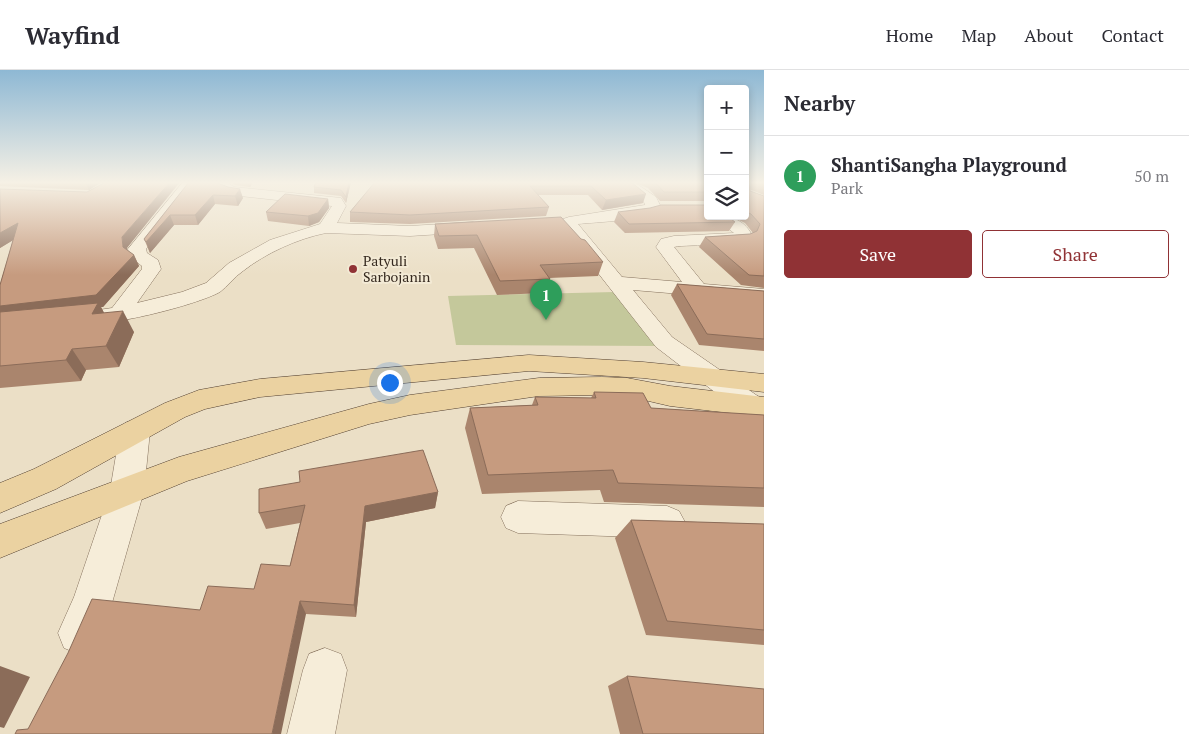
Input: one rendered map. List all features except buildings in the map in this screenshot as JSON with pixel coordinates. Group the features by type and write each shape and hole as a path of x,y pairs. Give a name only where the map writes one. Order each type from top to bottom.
{"main road":[{"path":"0,498 45,478 135,430 199,400 260,388 529,363 580,365 710,377"},
{"path":"0,541 179,470 369,414 410,404 539,387 627,387 670,396 761,405"}],"street":[{"path":"119,314 151,269 151,264 138,256 138,249 166,213"},
{"path":"326,228 335,213"},
{"path":"630,213 564,223 570,227 618,283 664,342 710,377 761,405"},
{"path":"697,289 665,247 667,243 674,241 737,238 744,235 742,231 726,220"},
{"path":"64,320 119,314 189,297 213,287 236,267 276,244 311,231 326,228 410,230 489,226"},
{"path":"618,283 764,295"},
{"path":"64,664 92,603 127,491 135,430"},
{"path":"518,518 695,523"},
{"path":"311,734 325,670"}],"green space":[{"path":"615,292 660,346 456,345 448,296"}],"place":[{"name":"Patyuli Sarbojanin","path":"353,269"},
{"name":"ShantiSangha Playground","path":"546,320"}]}
